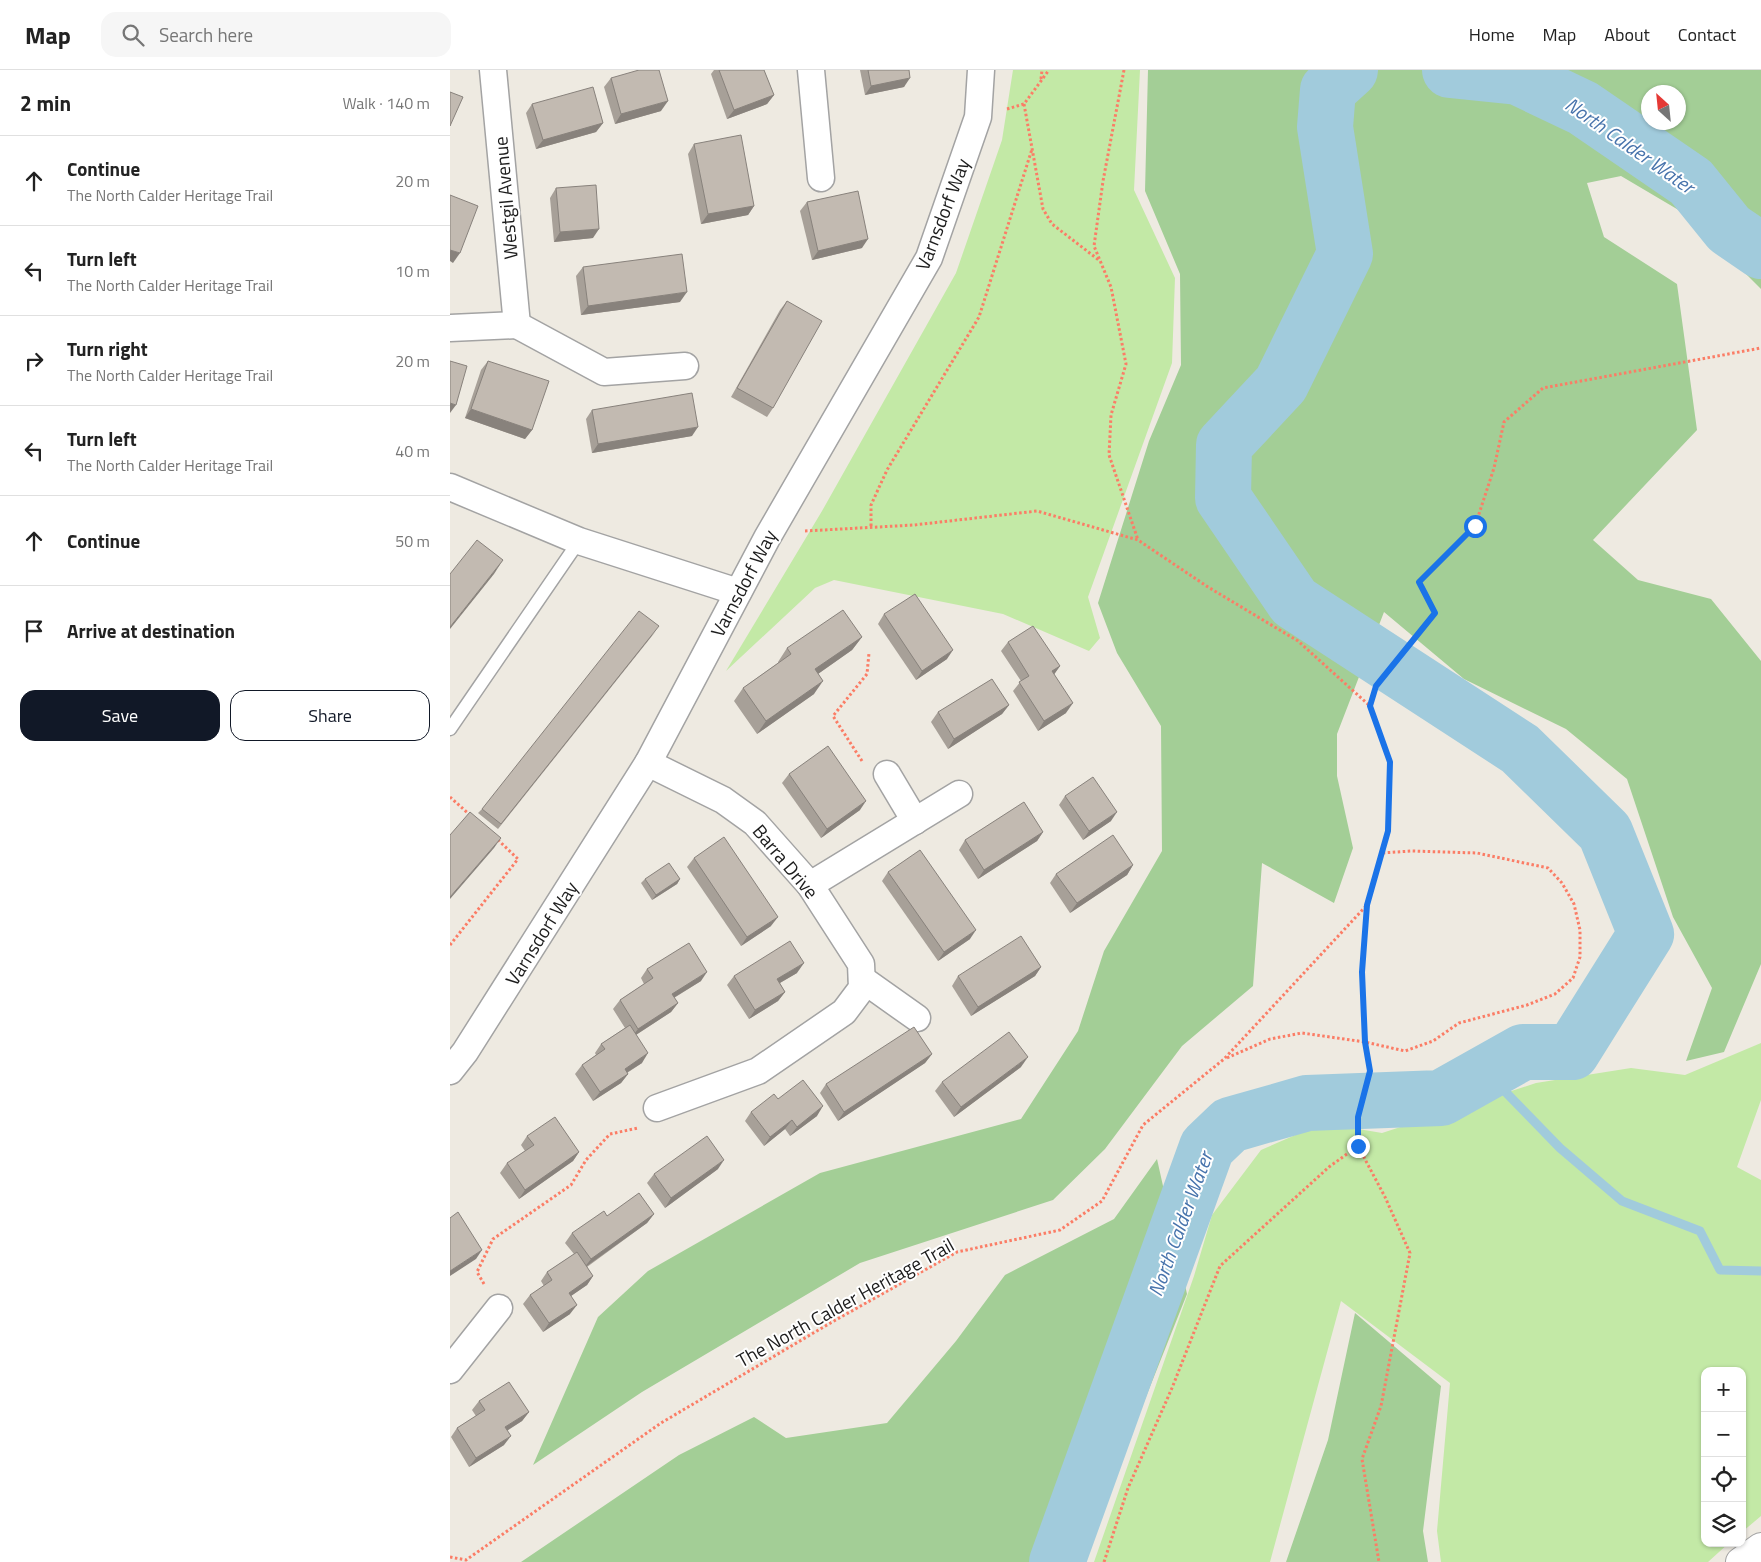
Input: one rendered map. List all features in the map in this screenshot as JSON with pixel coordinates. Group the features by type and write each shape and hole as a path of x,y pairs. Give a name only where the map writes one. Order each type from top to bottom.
{"street":[{"name":"Westgil Avenue","path":"493,70 517,326"},
{"path":"811,70 821,178"},
{"name":"Varnsdorf Way","path":"450,1071 465,1052 648,763 767,538 928,258 978,117 981,70"},
{"path":"450,328 517,326 604,372 685,366"},
{"path":"450,487 579,541 738,592"},
{"name":"Barra Drive","path":"648,763 722,800 755,823 810,885 861,964 862,979"},
{"path":"887,774 915,820"},
{"path":"810,885 959,794"},
{"path":"862,979 917,1018"},
{"path":"657,1108 758,1071 844,1012 862,988 862,979"},
{"path":"450,1370 499,1308"},
{"path":"1740,1562 1761,1547"}],"lane":[{"path":"450,729 579,541"}],"path":[{"path":"1041,81 1042,70"},
{"path":"978,117 1024,104 1049,70"},
{"path":"1124,70 1103,181 1094,246 1111,287 1126,364 1111,415 1109,455 1138,540"},
{"path":"1024,104 1043,209 1052,224 1100,262"},
{"path":"871,526 871,505 887,470 980,318 1032,149"},
{"path":"767,538 818,528 914,525 1037,511 1138,540 1208,587 1298,641 1370,706 1376,686 1435,613 1419,582 1475,526 1494,468 1504,422 1543,388 1761,348"},
{"path":"869,653 867,674 833,716 867,768 887,774"},
{"name":"The North Calder Heritage Trail","path":"450,1557 466,1560 661,1423 832,1322 957,1252 1060,1230 1102,1200 1144,1125 1224,1059 1367,905 1388,831 1390,762 1370,706"},
{"path":"450,798 471,816"},
{"path":"450,945 518,859 491,834"},
{"path":"1224,1059 1270,1039 1302,1033 1365,1042 1406,1051 1433,1041 1459,1024 1528,1005 1555,994 1573,978 1580,957 1580,930 1574,904 1562,884 1548,868 1477,853 1412,852 1382,854"},
{"path":"1367,905 1362,972 1365,1042 1370,1071 1358,1117 1358,1146 1385,1197 1410,1253 1381,1406 1362,1459 1379,1562"},
{"path":"499,1308 477,1272 493,1239 571,1185 586,1160 610,1134 641,1127 657,1108"},
{"path":"1104,1562 1128,1488 1172,1388 1220,1266 1329,1167 1358,1146"}],"green space":[{"path":"1013,70 1140,70 1134,190 1175,278 1172,363 1088,597 1100,638 1089,651 1003,614 834,580 815,588 726,671 822,511 956,273 1002,140"},
{"path":"1148,70 1761,70 1761,289 1687,215 1621,176 1587,183 1604,237 1677,284 1697,430 1593,540 1638,580 1711,599 1761,661 1761,964 1724,1052 1686,1061 1712,988 1673,917 1627,779 1566,729 1464,679 1384,612 1337,734 1337,776 1353,848 1334,903 1262,863 1253,986 1182,1046 1105,1149 1053,1200 860,1263 642,1392 533,1465 598,1317 648,1271 820,1173 1021,1119 1078,1031 1104,951 1162,851 1161,726 1117,653 1098,603 1149,441 1181,365 1180,274 1145,191"},
{"path":"1761,1043 1761,1100 1737,1167 1761,1180 1761,1516 1746,1529 1746,1367 1701,1367 1701,1547 1725,1547 1708,1562 1441,1562 1437,1531 1450,1383 1341,1301 1270,1562 1094,1562 1194,1276 1212,1215 1261,1150 1323,1123 1382,1133 1536,1083 1631,1068 1685,1075"},
{"path":"1157,1159 1187,1294 1080,1562 521,1562 679,1455 754,1417 786,1438 887,1423 956,1341 1005,1275 1114,1219"},
{"path":"1355,1313 1441,1386 1423,1531 1428,1562 1286,1562 1328,1440"}],"building":[{"path":"639,70 659,70 668,101 621,114 611,78"},
{"path":"719,70 764,70 774,95 734,110"},
{"path":"868,70 909,70 910,78 871,86"},
{"path":"593,87 603,123 543,140 532,104"},
{"path":"450,92 463,97 450,126"},
{"path":"741,135 754,206 708,214 694,144"},
{"path":"596,185 599,229 560,232 556,188"},
{"path":"858,191 868,239 818,251 807,202"},
{"path":"450,195 478,206 460,253 450,250"},
{"path":"682,254 687,292 588,306 583,267"},
{"path":"787,301 822,321 773,408 737,388"},
{"path":"450,361 467,366 456,405 450,403"},
{"path":"488,361 549,381 532,430 471,409"},
{"path":"692,393 698,427 598,444 592,410"},
{"path":"477,540 503,560 450,627 450,574"},
{"path":"915,594 953,650 922,671 884,614"},
{"path":"843,610 862,637 815,669 823,681 766,721 743,688 791,654 787,648"},
{"path":"639,611 659,626 501,824 482,809"},
{"path":"1033,626 1060,666 1052,671 1073,703 1044,721 1019,682 1029,676 1008,642"},
{"path":"992,679 1009,705 954,739 938,712"},
{"path":"828,746 866,801 827,829 789,774"},
{"path":"1093,777 1117,812 1089,831 1065,796"},
{"path":"1024,802 1043,832 984,870 965,840"},
{"path":"470,812 501,838 450,897 450,835"},
{"path":"1113,835 1133,865 1077,903 1056,874"},
{"path":"724,837 778,917 747,937 694,858"},
{"path":"920,850 976,930 944,952 888,872"},
{"path":"669,863 680,879 656,895 645,879"},
{"path":"1021,936 1041,967 978,1007 958,976"},
{"path":"790,941 804,963 777,979 785,992 755,1010 734,976"},
{"path":"689,943 707,972 672,994 678,1003 638,1029 620,1000 653,978 647,969"},
{"path":"630,1025 648,1053 625,1069 628,1074 600,1092 582,1065 605,1049 601,1044"},
{"path":"914,1027 932,1054 844,1112 826,1084"},
{"path":"1009,1032 1028,1057 961,1107 942,1082"},
{"path":"803,1080 823,1106 797,1127 792,1120 770,1137 751,1112 774,1094 778,1099"},
{"path":"555,1117 579,1152 525,1190 507,1163 534,1145 527,1136"},
{"path":"707,1136 724,1160 671,1198 654,1174"},
{"path":"639,1193 654,1214 591,1259 572,1233 604,1211 607,1216"},
{"path":"458,1212 482,1250 450,1271 450,1218"},
{"path":"577,1252 593,1276 569,1293 577,1305 549,1323 530,1295 552,1280 547,1272"},
{"path":"509,1382 529,1412 505,1427 511,1436 476,1458 457,1428 485,1410 479,1401"}],"waterway":[{"name":"North Calder Water","path":"1057,1562 1207,1147 1230,1125 1307,1103 1441,1098 1523,1052 1572,1052 1646,934 1605,832 1520,749 1294,602 1223,498 1224,445 1281,384 1345,254 1325,127 1328,90 1350,70"},
{"name":"North Calder Water","path":"1450,70 1518,77 1583,108 1691,182 1729,229 1761,251"},
{"path":"1487,1073 1560,1148 1622,1201 1700,1231 1720,1270 1761,1271"}],"route":[{"path":"1358,1146 1358,1117 1370,1071 1365,1042 1362,972 1367,905 1388,831 1390,762 1370,706 1376,686 1435,613 1419,582 1475,526"}]}
